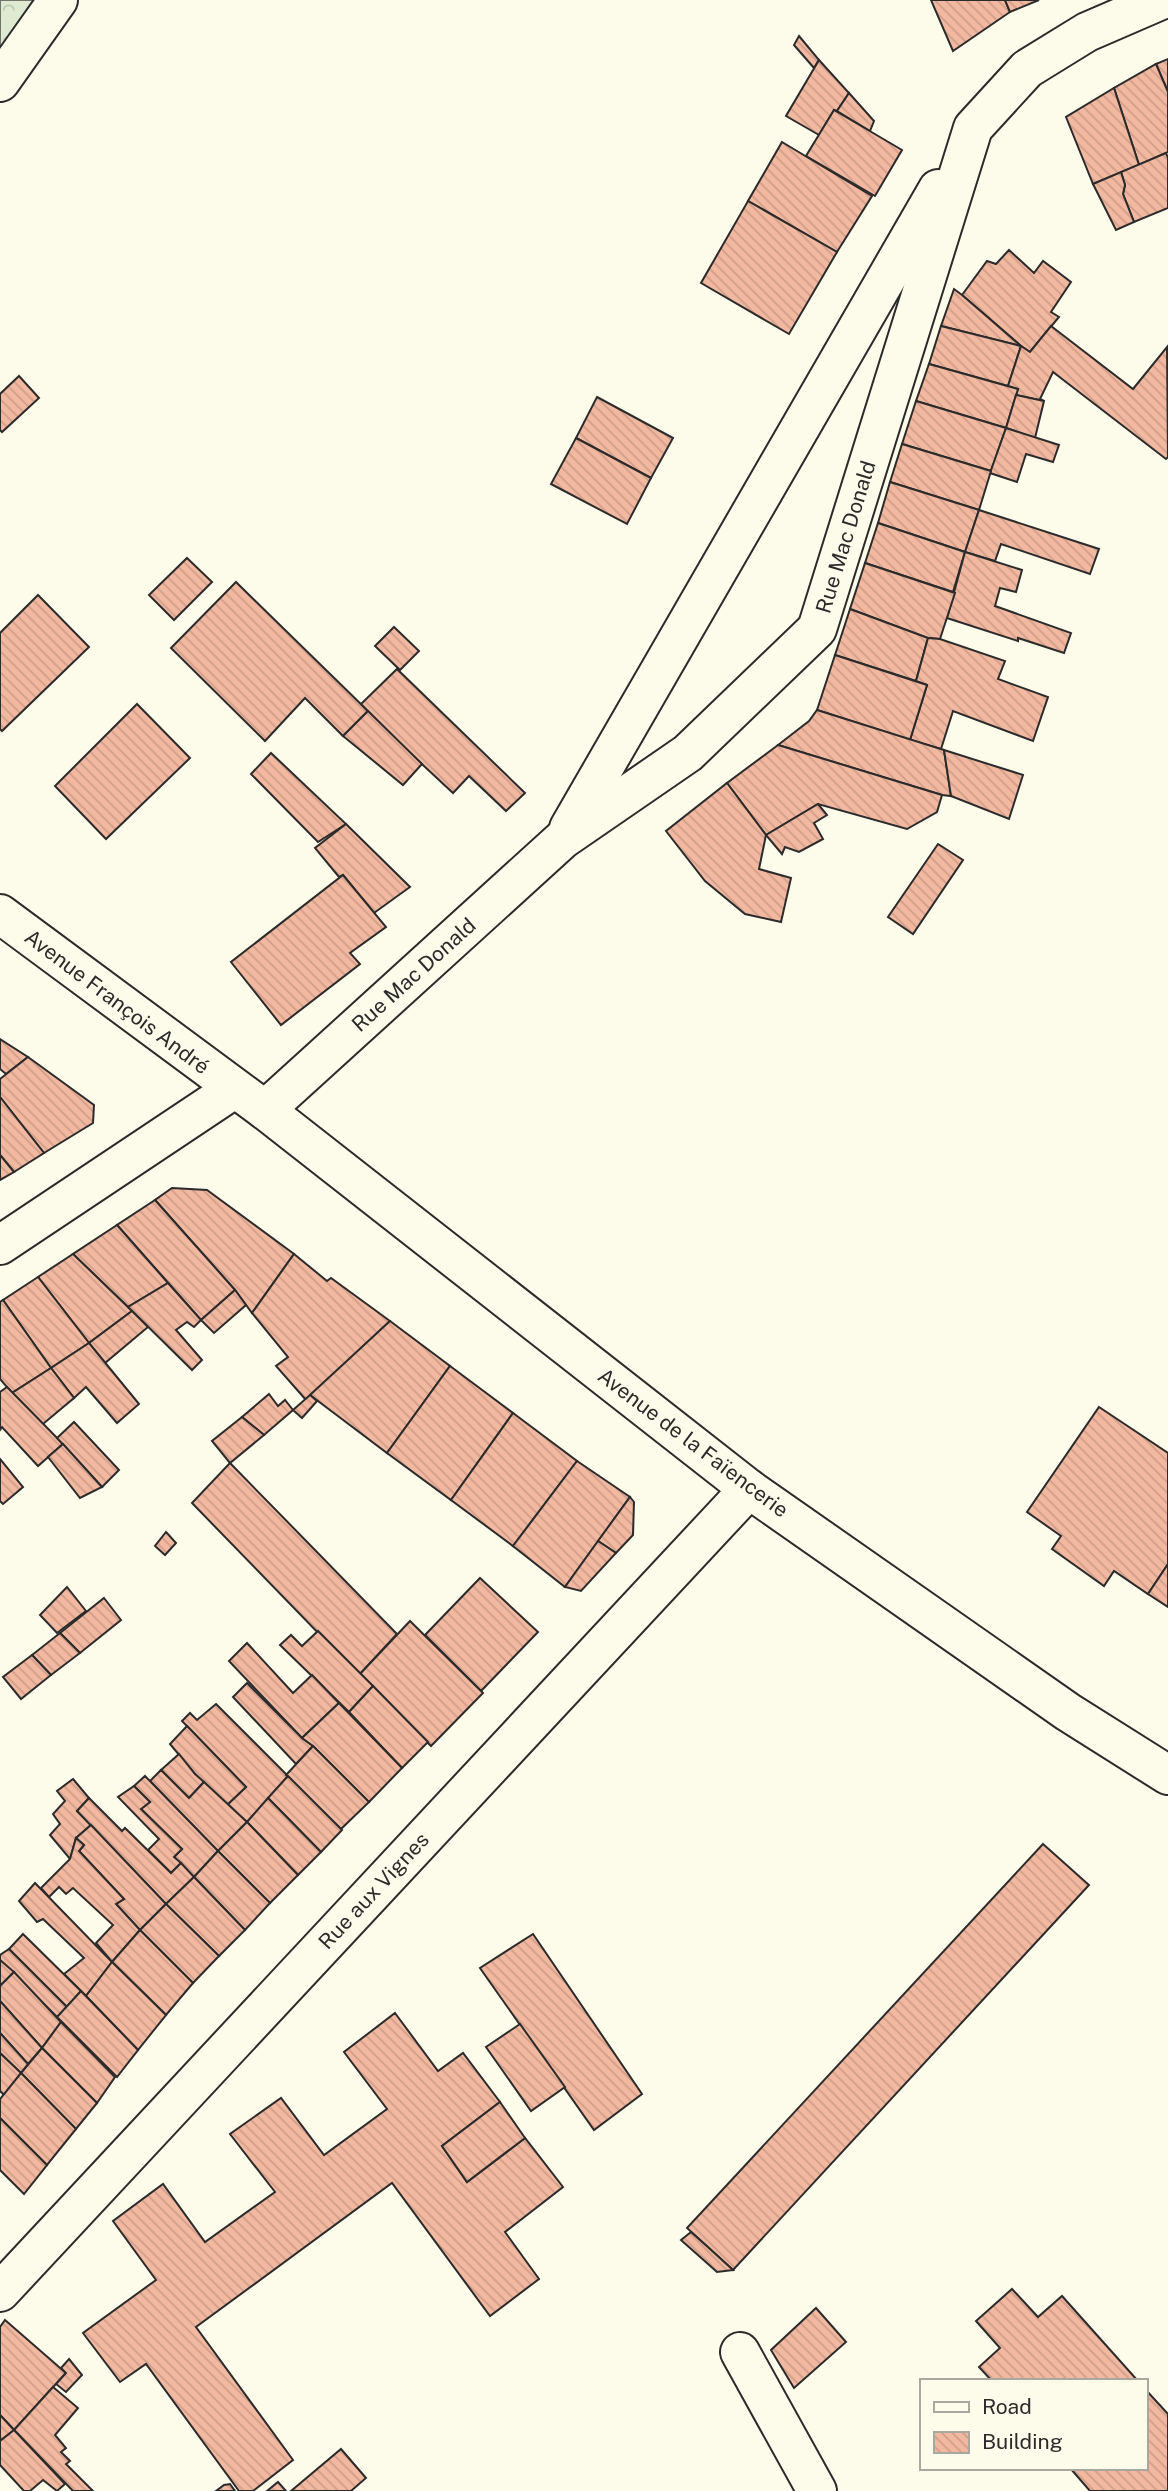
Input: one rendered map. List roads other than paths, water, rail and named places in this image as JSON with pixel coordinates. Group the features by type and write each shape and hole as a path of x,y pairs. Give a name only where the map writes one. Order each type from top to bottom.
{"street":[{"path":"0,82 58,0"},
{"name":"Rue Mac Donald","path":"563,839 973,128 1027,69 1087,32 1161,0"},
{"name":"Rue Mac Donald","path":"0,1245 250,1099 563,839 688,753 817,629 973,128"},
{"name":"Avenue François André","path":"0,914 250,1099"},
{"name":"Avenue de la Faïencerie","path":"250,1099 749,1489 1068,1712 1168,1775"},
{"name":"Rue aux Vignes","path":"0,2292 749,1489"},
{"path":"740,2352 817,2491"}]}
